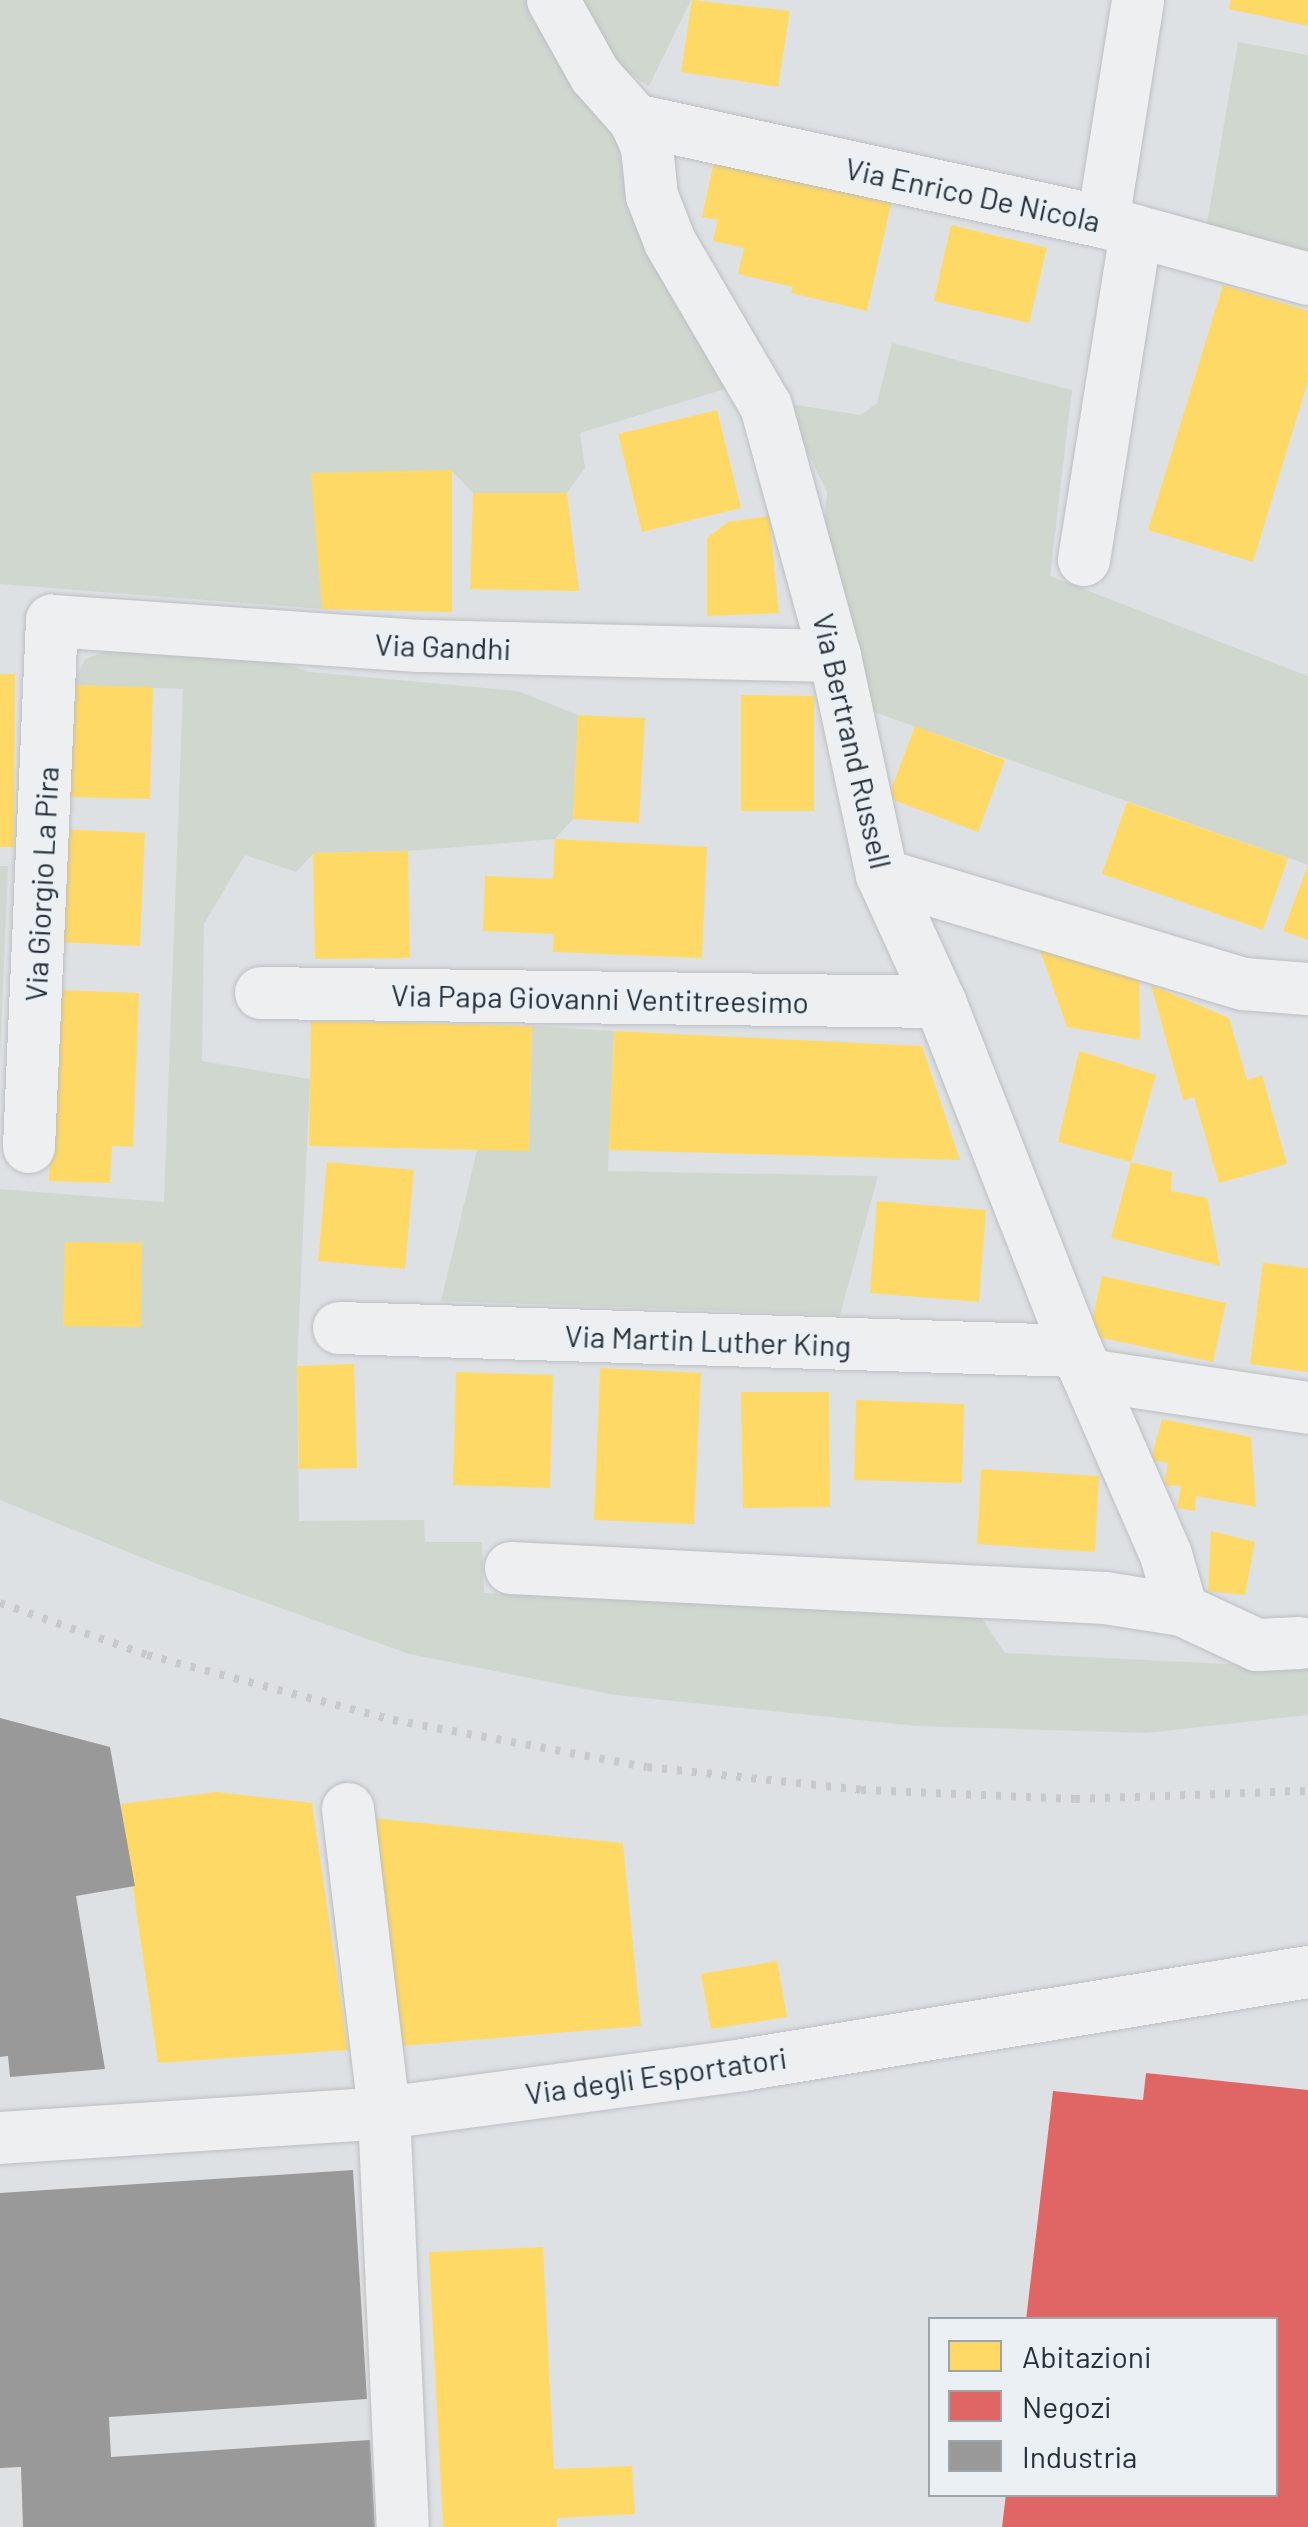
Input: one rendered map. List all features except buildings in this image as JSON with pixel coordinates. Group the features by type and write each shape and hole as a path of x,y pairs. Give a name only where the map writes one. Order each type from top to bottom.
{"street":[{"name":"Via Bertrand Russell","path":"553,0 595,75 636,120 647,147 652,196 670,242 766,406 835,656 882,876 940,1002 1083,1363 1166,1555 1182,1610"},
{"path":"1084,560 1138,0"},
{"name":"Via Enrico De Nicola","path":"636,120 1119,226 1308,278"},
{"name":"Via Gandhi","path":"52,622 419,646 835,656"},
{"name":"Via Giorgio La Pira","path":"29,1147 52,622"},
{"path":"882,876 1244,984 1308,989"},
{"name":"Via Papa Giovanni Ventitreesimo","path":"260,994 940,1002"},
{"name":"Via Martin Luther King","path":"339,1328 1083,1363 1308,1408"},
{"path":"511,1568 1105,1598 1182,1610 1257,1645 1300,1643"},
{"path":"348,1808 384,2113 404,2527"},
{"name":"Via degli Esportatori","path":"0,2138 384,2113 743,2064 1308,1972"}],"shaded area":[{"path":"0,0 539,0 616,139 633,208 738,385 580,433 585,468 567,493 473,493 451,470 312,473 322,609 0,584"},
{"path":"573,0 691,0 649,86 614,64"},
{"path":"1238,42 1308,55 1308,251 1207,224"},
{"path":"892,343 1072,390 1050,576 1308,676 1308,865 868,710 824,529 827,492 783,403 861,415 877,403"},
{"path":"120,646 264,658 310,672 518,691 578,715 573,819 555,839 408,851 314,853 296,872 245,855 204,924 202,1061 310,1079 297,1366 299,1521 424,1520 425,1542 482,1542 484,1593 978,1613 1005,1653 1308,1668 1308,1715 1147,1733 917,1726 615,1695 409,1654 160,1565 0,1500 0,1189 164,1202 183,689 73,685 85,659"},
{"path":"0,866 8,866 0,1060"},
{"path":"532,1026 614,1031 608,1171 878,1176 840,1315 441,1301 477,1150 529,1150"}],"railway":[{"path":"0,1603 147,1655 393,1720 647,1767 861,1790 1075,1799 1308,1791"}]}
